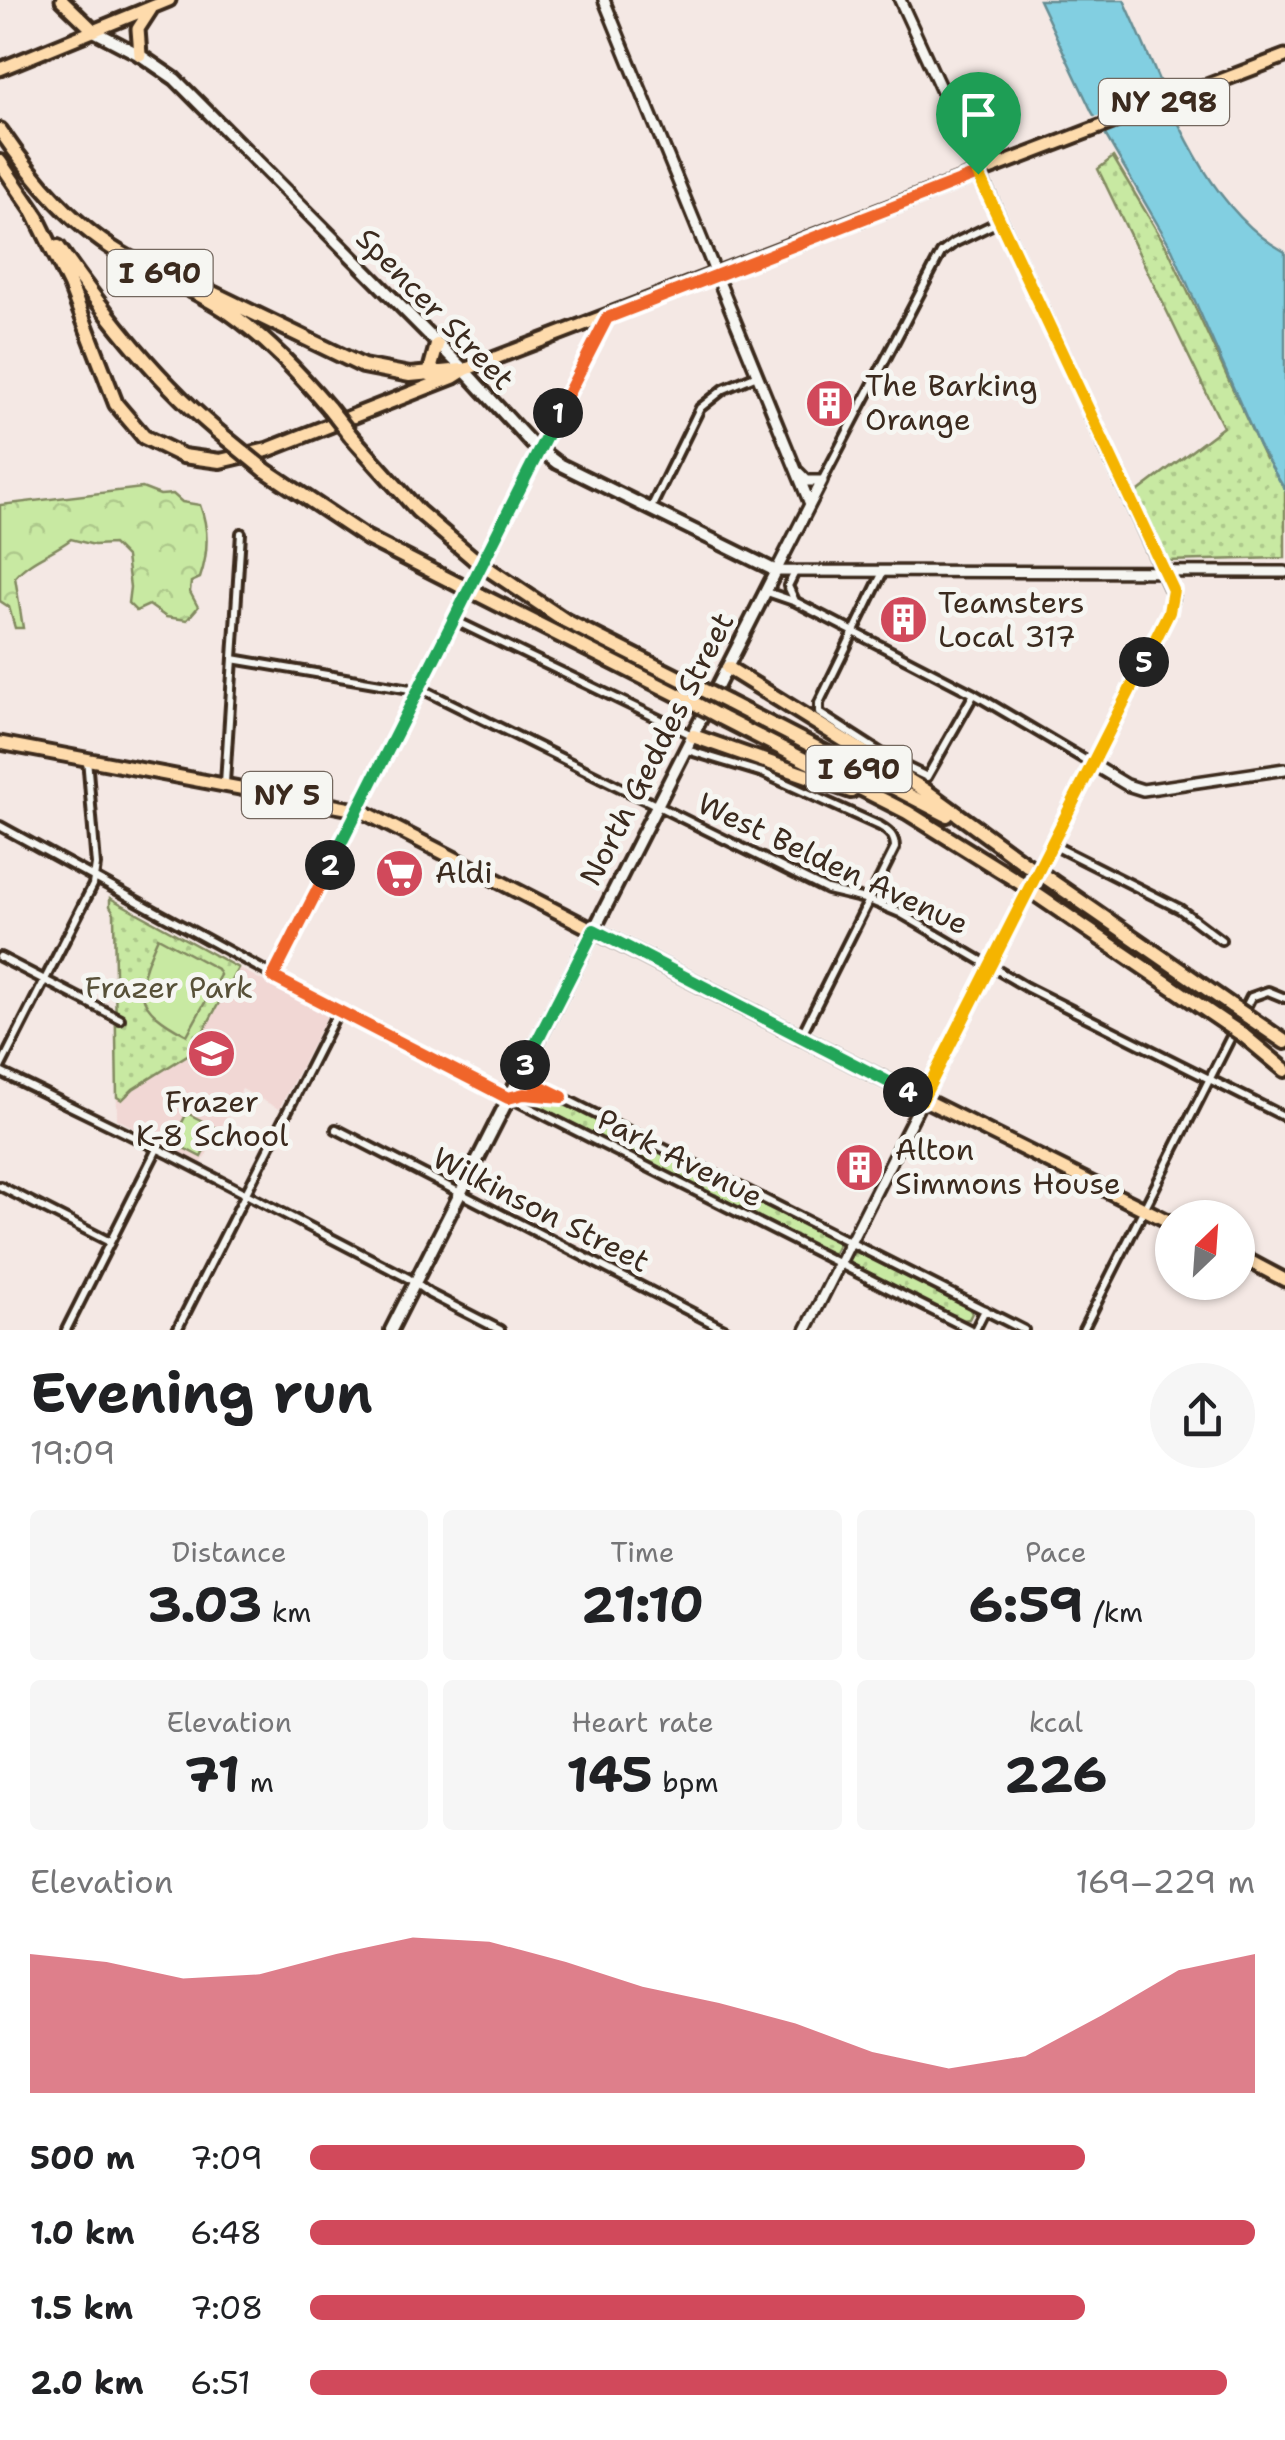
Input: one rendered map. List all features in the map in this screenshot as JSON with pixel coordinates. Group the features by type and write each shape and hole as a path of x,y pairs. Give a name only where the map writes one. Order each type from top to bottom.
{"highway":[{"name":"I 690","path":"0,130 26,169 61,206 105,243 196,292 276,350 418,511 473,558 566,620 989,838 1285,1042"},
{"name":"I 690","path":"0,162 122,334 172,388 265,470 366,538 928,825 1020,882 1285,1066"},
{"path":"34,212 70,285 116,404 144,437 183,456 220,461 267,450 453,378 464,370"},
{"path":"160,273 210,292 363,366 398,374 464,370"},
{"path":"429,374 436,345"},
{"path":"728,668 926,791 989,838"},
{"path":"693,736 830,783 928,825"}],"main road":[{"path":"62,0 94,31"},
{"path":"0,70 169,0"},
{"path":"140,55 138,29 154,6"},
{"name":"Spencer Street","path":"94,31 165,70 188,91 539,450 776,571"},
{"name":"NY 298","path":"464,370 1285,56"},
{"name":"North Geddes Street","path":"391,1330 776,571"},
{"name":"NY 5","path":"0,743 358,809 1155,1216"},
{"path":"1255,1264 1285,1280"}],"street":[{"path":"604,0 810,504"},
{"path":"806,1330 1169,612 1173,590 900,0"},
{"name":"North Geddes Street","path":"776,571 941,254 954,243 1000,221"},
{"path":"273,977 607,318"},
{"path":"650,509 700,408 724,389 757,375"},
{"path":"798,472 807,481 822,482"},
{"path":"225,784 241,533"},
{"path":"776,571 1285,572"},
{"path":"796,572 788,586 796,602"},
{"path":"883,572 819,702 819,713 922,776 932,772 974,694"},
{"path":"766,592 796,602 974,694 1128,785 1143,790 1285,769"},
{"path":"454,620 693,736"},
{"name":"West Belden Avenue","path":"233,659 419,690 442,698 827,890 869,900 900,913 1029,988 1285,1117"},
{"path":"686,750 780,780 890,833 895,848 800,1037"},
{"path":"87,758 95,878 0,1070 246,1194 500,1330"},
{"name":"Park Avenue","path":"0,826 338,1011 973,1330"},
{"path":"1052,844 1180,909 1221,940"},
{"path":"0,957 120,1019"},
{"path":"1083,1330 1251,997 1268,991 1285,998"},
{"path":"177,1330 338,1011"},
{"name":"Park Avenue","path":"519,1076 1024,1330"},
{"path":"508,1098 524,1094 562,1097"},
{"name":"Wilkinson Street","path":"336,1129 726,1330"},
{"path":"66,1330 157,1149"},
{"path":"0,1186 110,1242"},
{"path":"973,1330 985,1310"}],"shaded area":[{"name":"Frazer K-8 School","path":"110,898 327,1016 279,1109 242,1089 202,1163 117,1119 114,913"}],"green space":[{"path":"1113,157 1169,251 1265,459 1268,458 1285,490 1285,558 1166,561 1135,494 1223,427 1098,169"},
{"path":"142,488 200,505 206,551 200,578 191,582 190,592 198,607 187,620 166,617 149,605 136,611 128,603 126,557 113,544 94,545 71,539 15,577 23,628 15,628 9,607 0,601 0,505"},
{"name":"Frazer Park","path":"110,898 238,968 192,1052 122,1100 117,1097 114,913"},
{"path":"158,937 217,969 220,975 187,1035 156,1015 143,996 144,971"},
{"path":"521,1097 563,1102 839,1243 834,1253 829,1253"},
{"path":"187,1113 216,1128 201,1157 172,1142"},
{"path":"857,1250 969,1308 969,1319 963,1320 852,1265 848,1259"}],"water":[{"path":"1039,0 1124,0 1170,105 1207,174 1229,205 1255,231 1285,252 1285,490 1259,446 1172,249 1092,112"}],"pier":[{"path":"1170,88 1178,107 1100,136 1090,119"}],"place":[{"name":"The Barking Orange","path":"830,403"},
{"name":"Teamsters Local 317","path":"903,620"},
{"name":"Aldi","path":"400,873"},
{"name":"Frazer K-8 School","path":"212,1053"},
{"name":"Alton Simmons House","path":"860,1167"}],"route":[{"path":"978,174 1174,595 1169,612 922,1100 594,930 519,1076 562,1097 524,1094 508,1098 273,977 607,318 978,174"}]}
